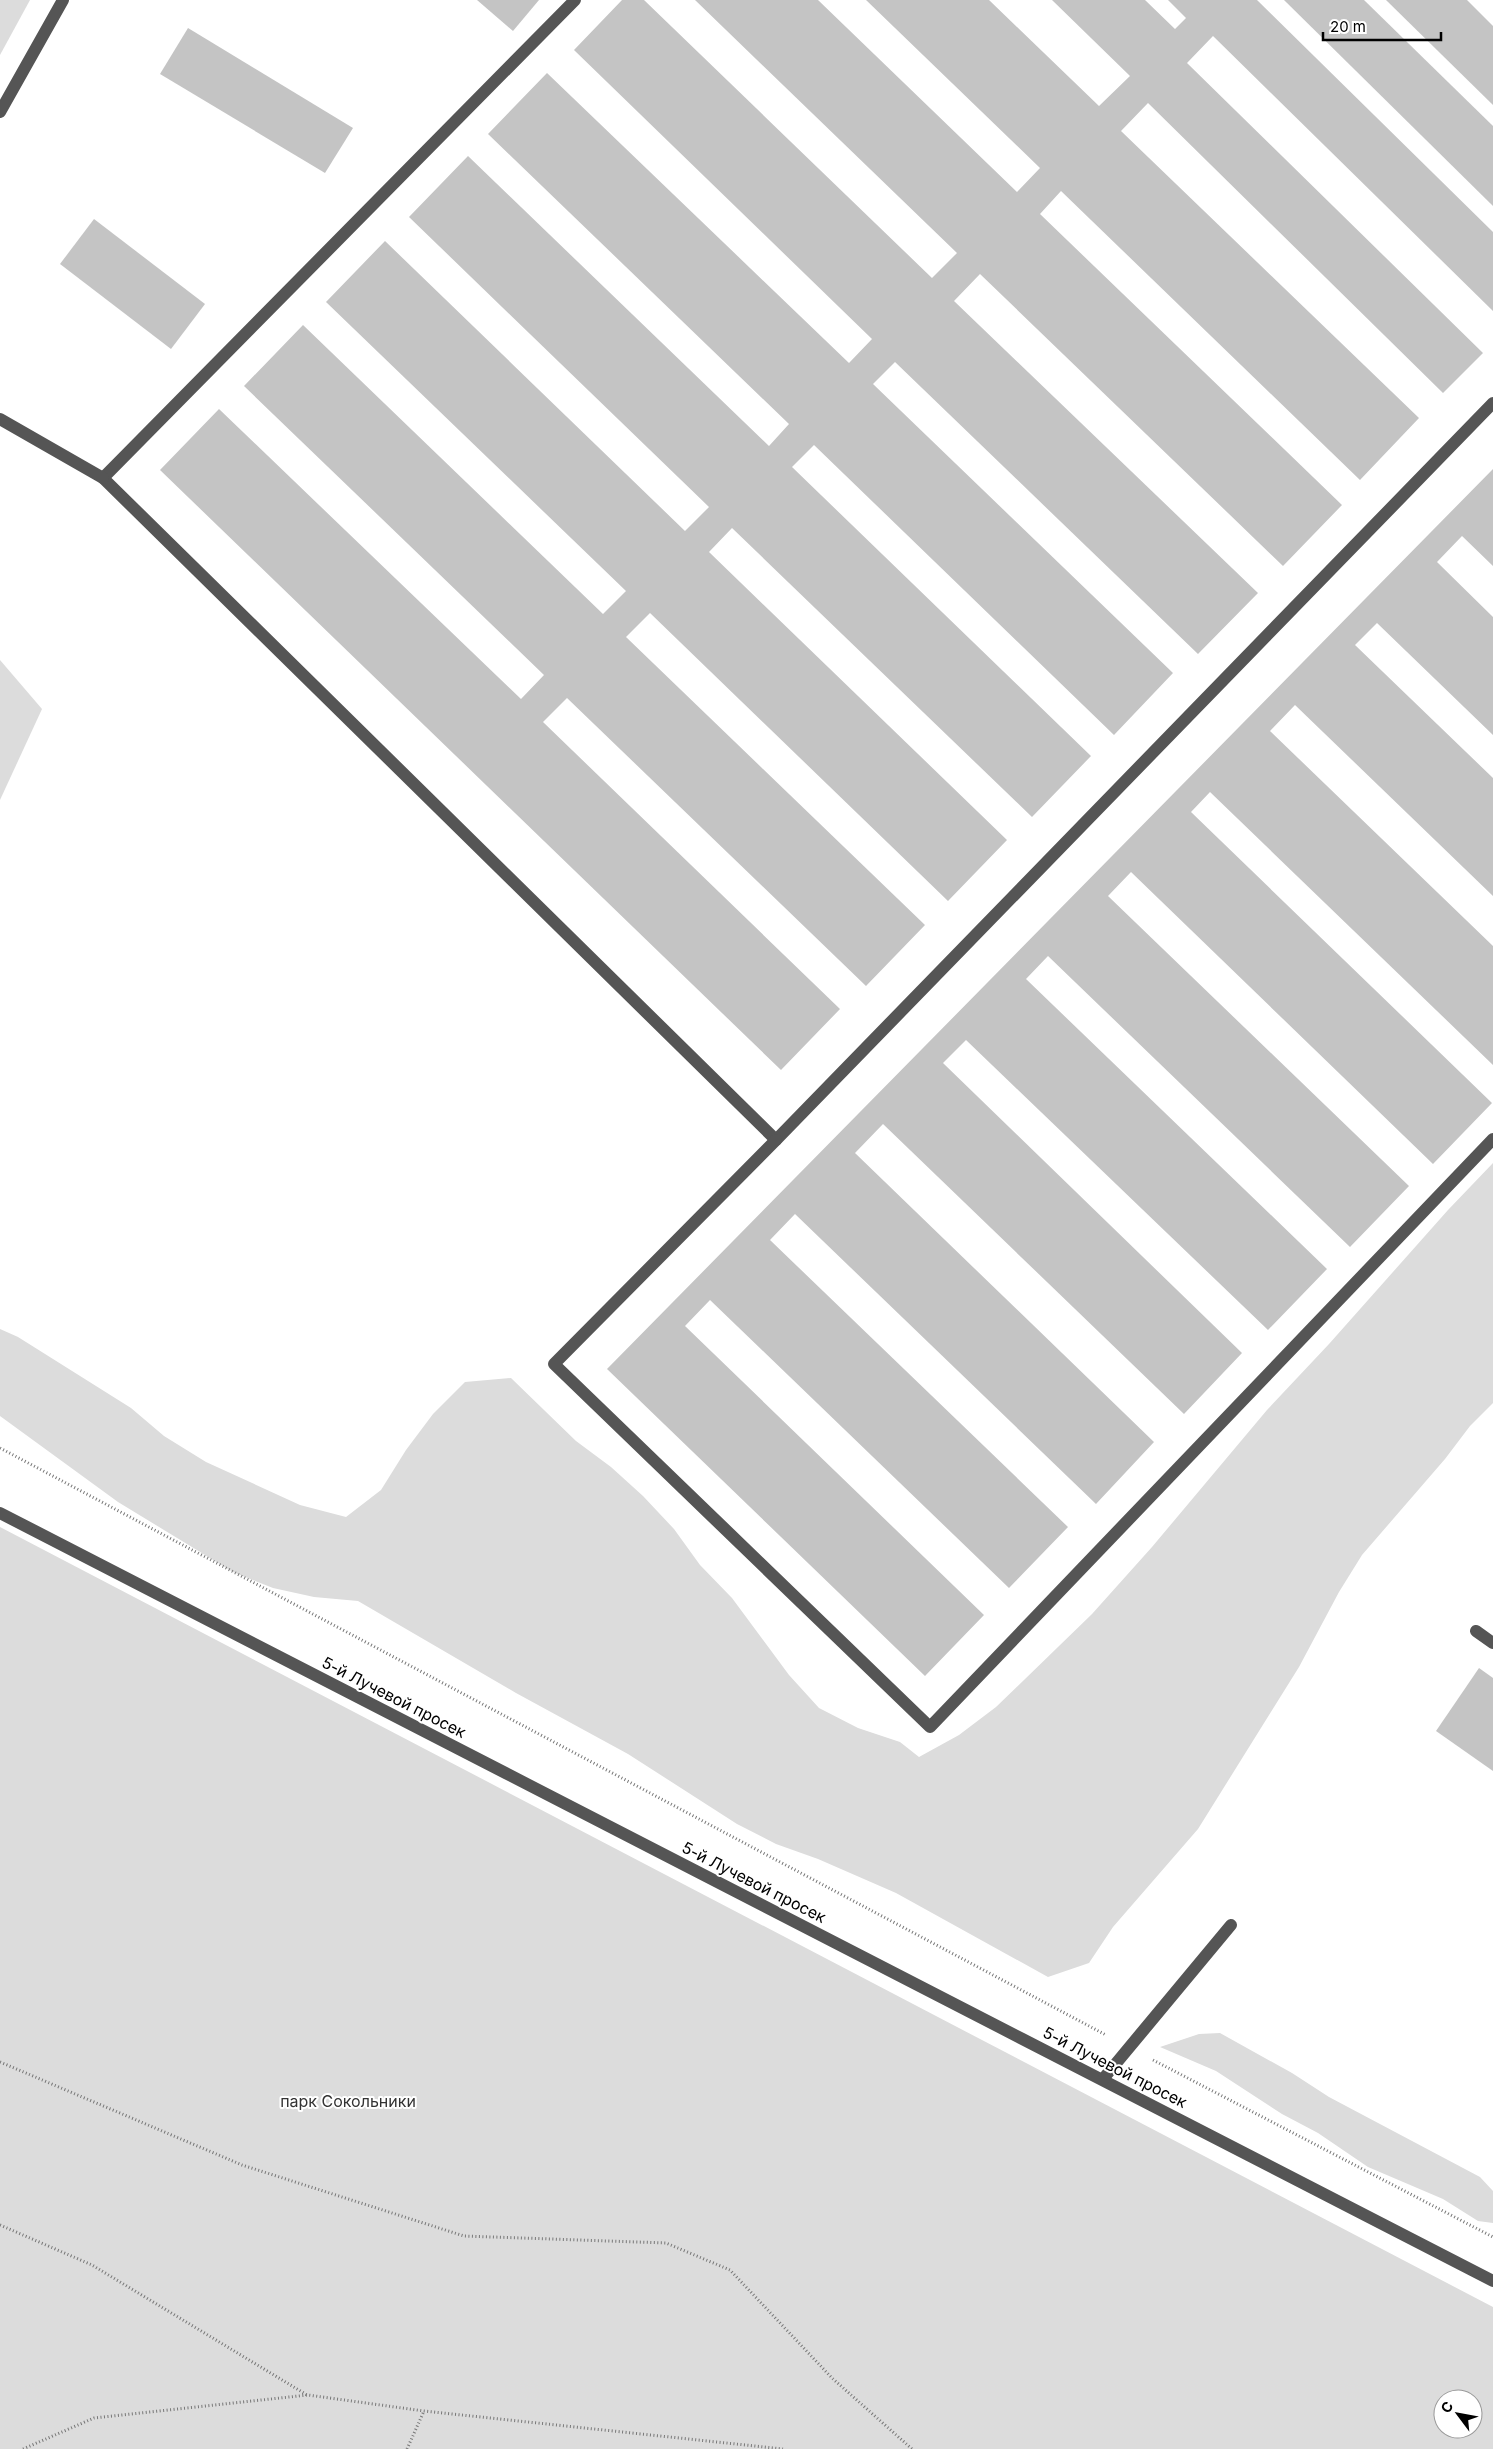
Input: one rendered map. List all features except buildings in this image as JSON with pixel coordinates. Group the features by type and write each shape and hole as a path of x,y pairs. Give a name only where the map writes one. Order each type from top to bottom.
{"street":[{"path":"0,112 63,0"},
{"path":"103,478 575,0"},
{"path":"1493,403 776,1140 554,1364 930,1727 1493,1139"},
{"path":"0,419 103,478 776,1140"},
{"name":"5-й Лучевой просек","path":"0,1513 1103,2079 1493,2282"},
{"path":"1476,1631 1493,1643"},
{"path":"1103,2079 1231,1926"}],"path":[{"path":"0,1448 1129,2048 1493,2237"},
{"path":"0,2062 242,2165 464,2236 666,2243 702,2258 730,2270 832,2378 912,2449"},
{"path":"0,2225 92,2265 308,2395"},
{"path":"23,2449 94,2418 308,2395 424,2411 782,2449"},
{"path":"407,2449 424,2411"}],"green space":[{"path":"0,0 30,0 0,55"},
{"path":"0,660 42,709 0,800"},
{"path":"1493,1163 1493,1403 1470,1426 1445,1459 1362,1555 1339,1592 1299,1667 1198,1829 1113,1927 1089,1963 1048,1977 896,1893 818,1859 776,1844 737,1824 628,1754 516,1693 358,1601 314,1597 273,1588 233,1572 118,1502 0,1416 0,1329 18,1337 131,1408 164,1436 206,1462 300,1505 346,1517 381,1490 406,1450 433,1414 465,1382 511,1378 576,1441 611,1467 643,1496 674,1529 700,1565 732,1598 789,1675 819,1708 858,1728 900,1742 919,1757 959,1735 996,1707 1092,1614 1152,1547 1267,1410"},
{"name":"парк Сокольники","path":"0,1527 1493,2307 1493,2449 0,2449"},
{"path":"1220,2033 1292,2073 1329,2097 1480,2177 1493,2191 1493,2223 1478,2221 1443,2199 1368,2167 1318,2133 1282,2114 1216,2071 1160,2047 1199,2034"}]}
